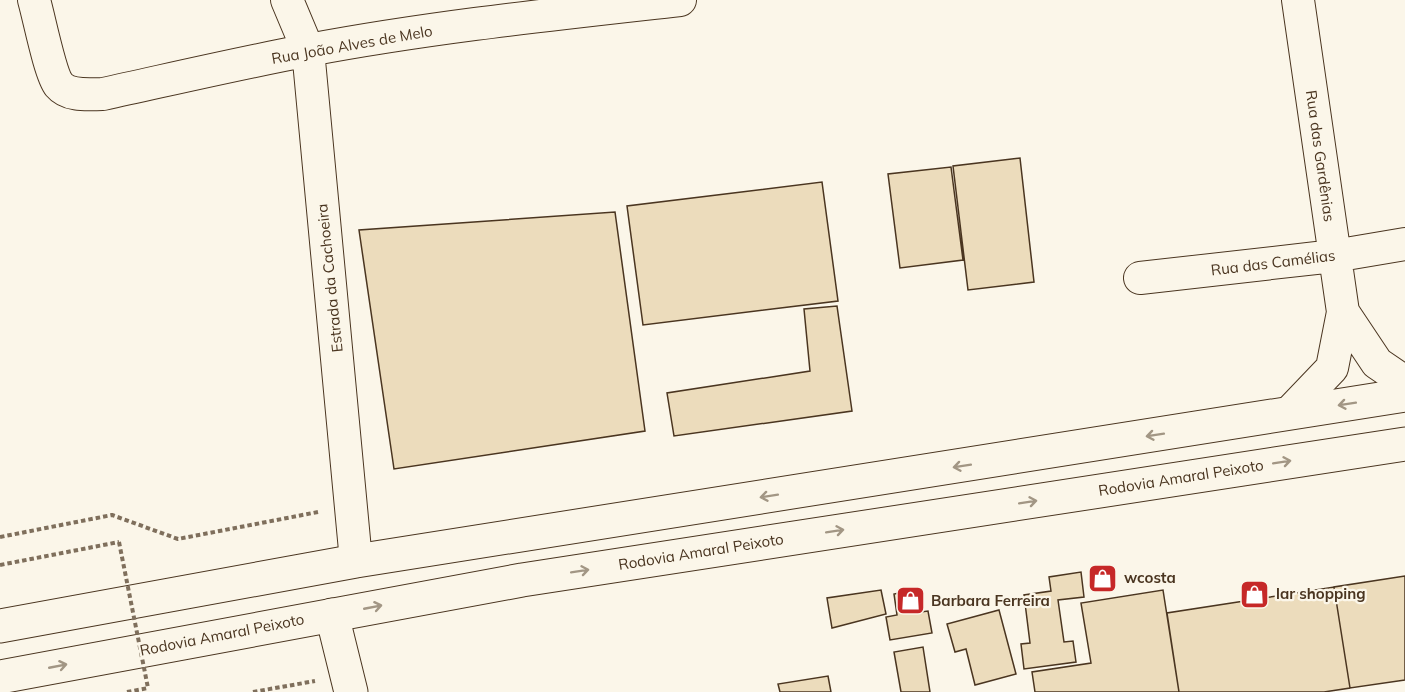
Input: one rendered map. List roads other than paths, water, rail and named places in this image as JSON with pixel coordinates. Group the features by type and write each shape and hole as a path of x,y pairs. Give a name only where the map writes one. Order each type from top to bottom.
{"main road":[{"path":"0,626 356,561 1405,395"},
{"name":"Rodovia Amaral Peixoto","path":"0,677 534,578 1405,444"},
{"path":"332,615 338,686"}],"street":[{"name":"Rua João Alves de Melo","path":"34,0 53,71 60,86 77,95 103,94 501,10 680,0"},
{"name":"Estrada da Cachoeira","path":"287,0 308,50 356,561"},
{"name":"Rua das Gardênias","path":"1289,413 1332,368 1343,312 1298,0"},
{"name":"Rua das Camélias","path":"1140,278 1335,256 1405,244"},
{"name":"Rua das Gardênias","path":"1343,312 1377,363 1405,382"}],"place":[{"name":"wcosta","path":"1103,578"},
{"name":"lar shopping","path":"1255,594"},
{"name":"Barbara Ferreira","path":"910,601"}]}
